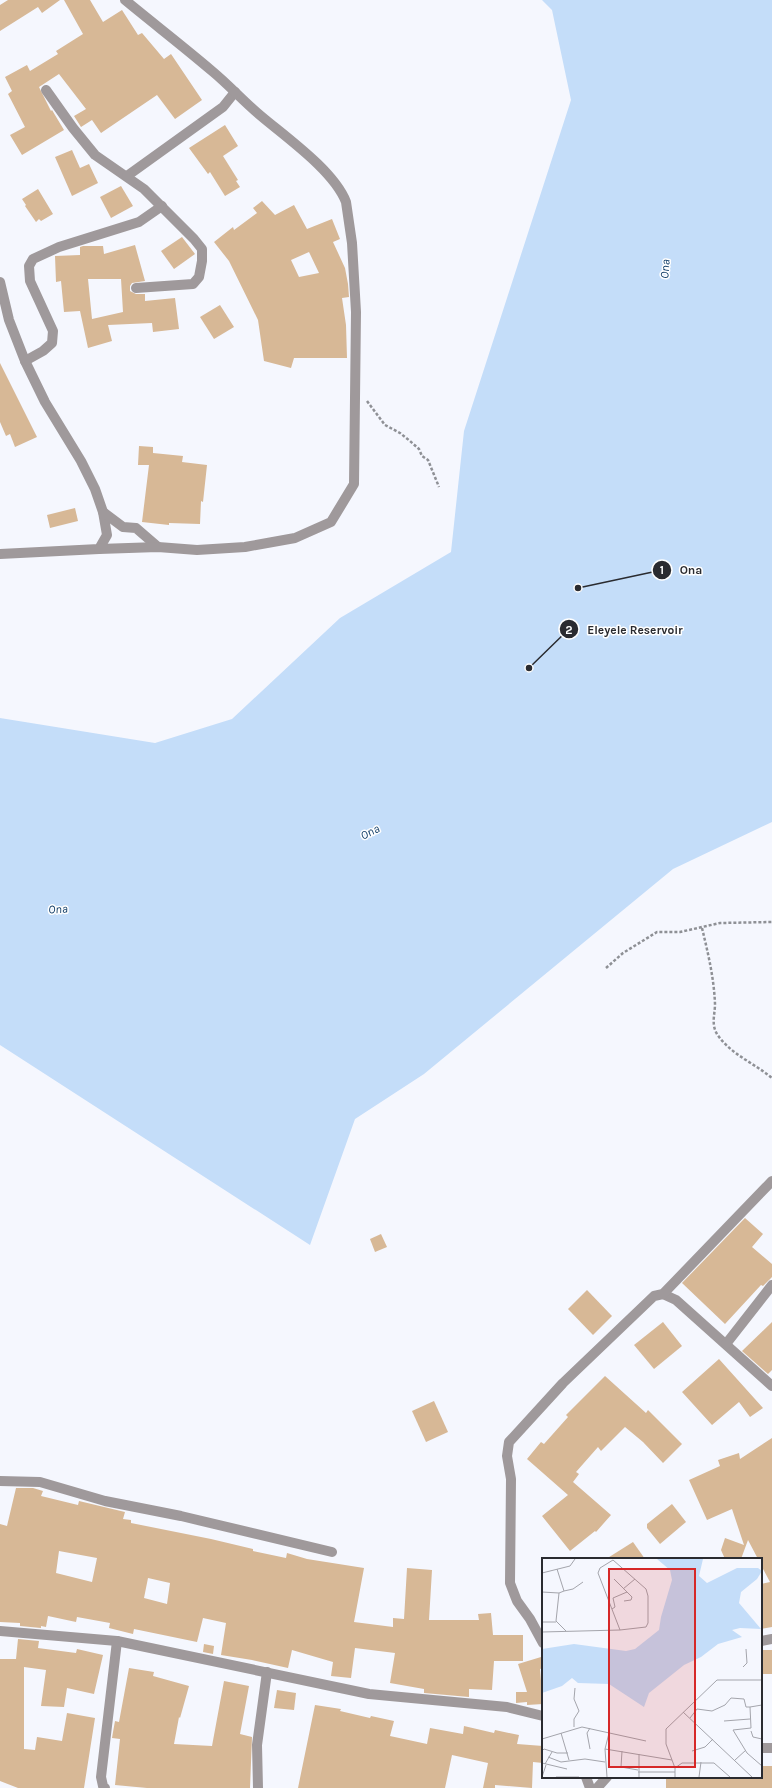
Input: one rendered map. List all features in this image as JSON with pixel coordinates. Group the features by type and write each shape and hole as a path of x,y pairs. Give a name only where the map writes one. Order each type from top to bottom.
{"street":[{"path":"0,554 158,547 197,550 245,547 295,538 331,522 354,484 356,386 354,269 346,202 342,193 335,182 308,156 212,70 125,0"},
{"path":"46,90 73,128 95,155 144,189 202,249 202,262 199,277 193,284 136,288"},
{"path":"127,176 223,106 235,92"},
{"path":"25,361 43,351 52,343 53,331 30,281 28,266 33,259 59,247 139,222 162,206"},
{"path":"0,282 9,320 25,361 45,402 81,461 95,489 103,512 107,535 99,549"},
{"path":"103,512 123,526 136,528 158,547"},
{"path":"542,1641 530,1619 517,1601 510,1583 511,1479 507,1456 509,1442 563,1383 654,1296 662,1294 772,1181"},
{"path":"726,1344 772,1285"},
{"path":"662,1294 676,1300 772,1386"},
{"path":"0,1481 40,1482 105,1502 181,1516 332,1552"},
{"path":"0,1631 117,1641 369,1694 507,1707 542,1716"},
{"path":"762,1641 772,1639"},
{"path":"105,1788 101,1777 117,1641"},
{"path":"258,1788 257,1745 267,1672"},
{"path":"586,1778 590,1788"},
{"path":"597,1788 606,1778"}],"path":[{"path":"356,386 385,425 400,433 419,449 422,456 428,460 439,487"},
{"path":"606,968 623,953 658,932 680,932 720,923 772,922"},
{"path":"702,928 709,956 715,1005 713,1023 717,1033 730,1049 772,1078"}],"water":[{"path":"542,0 772,0 772,822 673,869 424,1074 355,1119 310,1245 0,1045 0,718 155,743 232,719 340,618 451,552 464,431 571,100 552,10"}],"building":[{"path":"8,0 60,0 42,13 38,7 0,31 0,5"},
{"path":"64,0 90,0 103,22 122,10 138,35 142,33 164,59 171,54 202,100 175,119 157,95 101,133 92,120 81,127 74,116 86,109 59,74 39,87 51,111 52,110 64,130 22,155 10,135 25,127 8,94 12,91 5,77 27,65 30,71 58,54 56,51 83,34"},
{"path":"225,125 238,146 223,156 238,180 236,181 240,187 225,196 210,172 208,174 189,148"},
{"path":"72,150 80,168 89,164 98,183 72,196 55,157"},
{"path":"121,186 133,206 111,218 100,197"},
{"path":"38,189 53,214 41,221 39,219 36,222 22,199"},
{"path":"262,201 275,215 294,205 307,229 332,219 340,239 333,242 345,268 348,284 349,297 342,298 346,325 347,358 294,358 291,368 264,361 258,320 229,261 214,242 233,227 234,230 257,213 253,208","holes":["309,252 319,273 299,277 291,260"]},
{"path":"182,237 195,254 174,269 161,251"},
{"path":"135,245 145,281 132,283 130,286 130,291 136,294 145,294 145,301 175,298 179,329 153,332 152,323 108,325 112,341 88,348 80,311 64,312 61,281 56,282 55,256 80,255 80,247 83,246 103,246 104,254","holes":["88,279 121,279 123,312 92,319"]},
{"path":"220,305 234,327 214,339 200,317"},
{"path":"0,363 37,437 15,447 10,434 6,436 0,422"},
{"path":"139,446 153,447 153,453 183,456 182,462 207,465 203,502 201,501 200,524 169,523 169,525 142,522 149,465 138,465"},
{"path":"75,508 78,521 50,528 47,515"},
{"path":"745,1218 763,1234 752,1247 772,1264 772,1277 763,1286 761,1285 725,1324 682,1283"},
{"path":"381,1234 387,1247 375,1252 370,1239"},
{"path":"587,1290 612,1316 593,1335 568,1309"},
{"path":"663,1322 682,1346 654,1369 634,1345"},
{"path":"772,1322 772,1370 768,1374 742,1351"},
{"path":"719,1359 763,1408 750,1417 739,1402 712,1425 682,1392"},
{"path":"605,1376 646,1413 648,1410 682,1444 663,1463 643,1442 625,1427 601,1451 598,1447 576,1472 579,1474 573,1482 611,1515 596,1532 595,1531 570,1551 542,1516 568,1495 527,1459 541,1442 544,1444 568,1417 566,1415"},
{"path":"434,1401 448,1432 426,1442 412,1411"},
{"path":"772,1438 772,1627 762,1629 762,1584 770,1582 762,1567 762,1558 757,1558 748,1540 741,1558 725,1558 721,1550 725,1538 744,1545 732,1509 707,1520 689,1480 720,1466 718,1460 739,1453 740,1459"},
{"path":"16,1488 33,1488 43,1491 41,1496 78,1505 79,1501 125,1512 123,1519 131,1520 131,1523 211,1539 253,1549 253,1551 286,1558 287,1553 307,1559 364,1568 354,1622 393,1627 393,1618 404,1619 407,1568 432,1570 429,1620 479,1620 478,1614 491,1613 493,1635 523,1635 523,1661 494,1661 492,1690 469,1689 469,1697 424,1693 424,1689 390,1683 395,1653 355,1648 351,1678 331,1676 333,1662 292,1650 288,1668 221,1655 226,1623 203,1618 197,1642 134,1629 133,1634 109,1628 110,1623 77,1617 76,1622 48,1616 46,1627 41,1626 41,1628 20,1626 20,1623 0,1622 0,1524 7,1526","holes":["59,1551 97,1558 92,1582 56,1573","148,1578 170,1583 167,1604 144,1598"]},
{"path":"672,1504 686,1522 660,1544 647,1528 647,1524"},
{"path":"633,1542 644,1558 608,1558"},
{"path":"18,1639 39,1641 38,1648 76,1653 77,1649 103,1655 94,1694 67,1688 64,1707 41,1706 46,1670 24,1667 24,1749 35,1750 37,1737 62,1741 67,1713 95,1718 84,1788 18,1788 0,1781 0,1659 16,1659"},
{"path":"204,1644 214,1646 213,1654 203,1652"},
{"path":"762,1650 772,1650 772,1674 762,1674"},
{"path":"541,1657 542,1668 540,1669 542,1704 527,1705 527,1702 516,1703 516,1692 527,1692 518,1664"},
{"path":"129,1668 154,1672 153,1676 189,1686 180,1718 179,1717 174,1744 212,1746 224,1681 249,1686 240,1734 252,1737 250,1788 147,1788 115,1785 120,1739 112,1738 115,1721 119,1722"},
{"path":"277,1690 296,1693 294,1710 274,1708"},
{"path":"315,1705 341,1709 340,1711 370,1718 371,1716 394,1721 390,1736 427,1744 430,1728 463,1734 464,1726 494,1733 495,1730 519,1735 517,1744 542,1746 542,1763 533,1762 532,1788 495,1785 495,1788 483,1788 488,1763 452,1755 445,1788 298,1788"},
{"path":"762,1766 772,1766 772,1788 666,1788 666,1778 762,1778"}],"place":[{"name":"Ona","path":"578,588"},
{"name":"Eleyele Reservoir","path":"529,668"}]}
